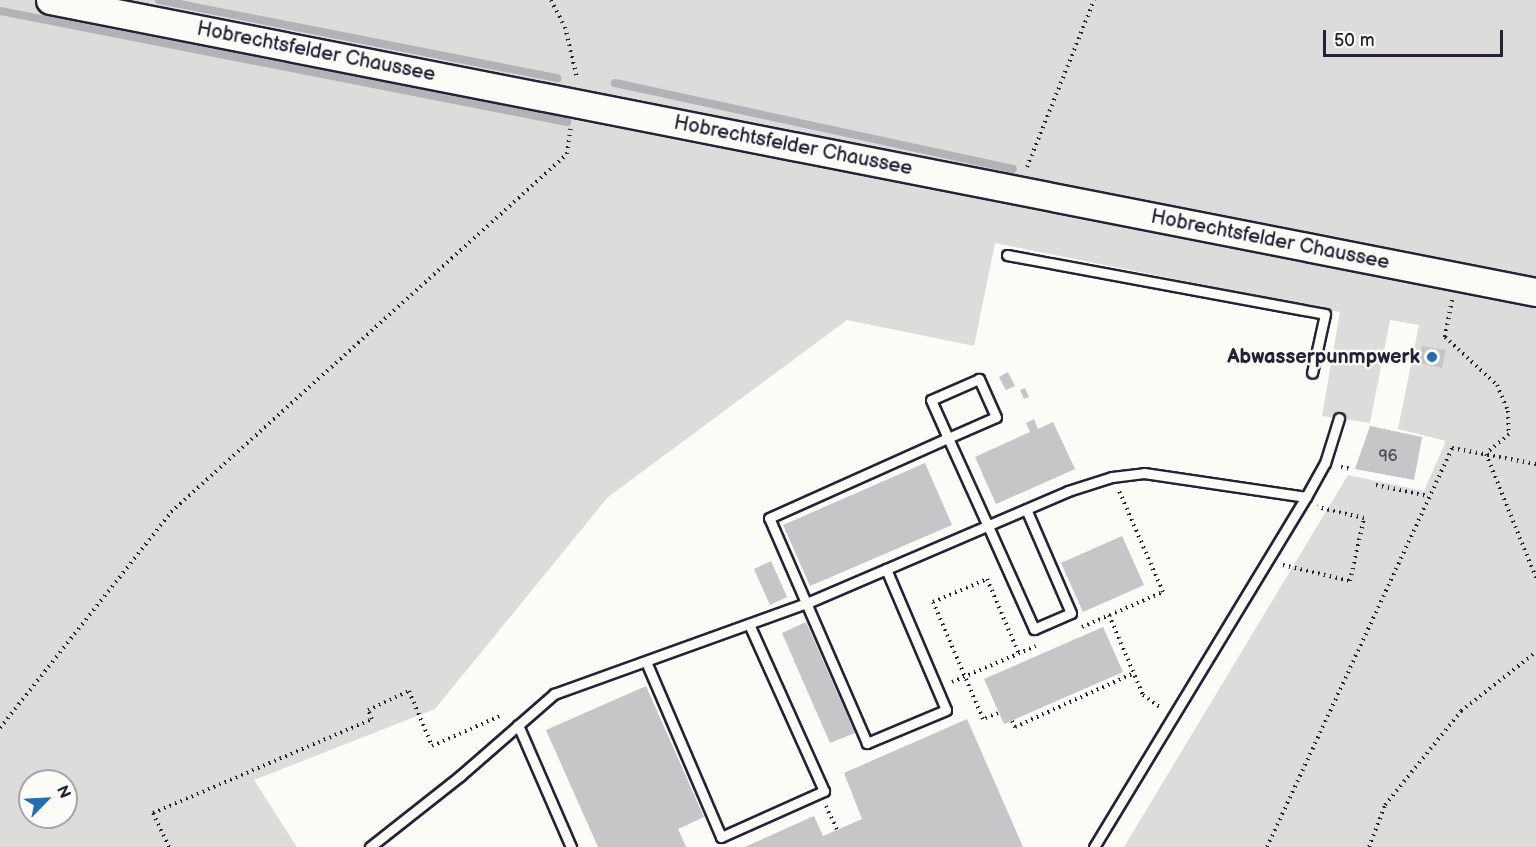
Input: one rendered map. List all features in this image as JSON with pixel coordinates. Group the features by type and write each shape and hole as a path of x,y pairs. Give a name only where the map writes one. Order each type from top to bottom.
{"main road":[{"name":"Hobrechtsfelder Chaussee","path":"50,0 1536,292"}],"lane":[{"path":"1007,255 1325,314 1312,374"},
{"path":"886,569 946,710 867,743 769,518 948,438 996,417 979,380 931,400 948,438 988,526 1034,629 1071,613 1026,509"},
{"path":"1094,847 1325,463 1339,418"},
{"path":"369,847 554,694 647,664 807,603 1026,509 1112,477 1144,473 1304,499"},
{"path":"647,664 721,837 824,791 749,624"},
{"path":"518,725 571,847"}],"path":[{"path":"0,728 171,512 567,154 577,77 565,27 551,0"},
{"path":"1021,191 1034,144 1094,0"},
{"path":"1456,276 1444,337 1497,385 1508,411 1509,434 1485,454"},
{"path":"1267,847 1452,448 1536,464"},
{"path":"1485,454 1536,578"},
{"path":"1376,485 1428,496"},
{"path":"1269,558 1291,570 1350,581 1364,518 1326,512 1304,499"},
{"path":"998,713 983,719 933,602 987,579 1018,654"},
{"path":"1109,615 1143,695"},
{"path":"1369,847 1385,805 1461,711 1536,652"},
{"path":"1012,721 1015,727 1134,673"},
{"path":"169,847 153,813 372,719 368,710 409,692 432,747 512,711 518,725"},
{"path":"820,793 837,830"}],"shaded area":[{"path":"0,0 1536,0 1536,847 1124,847 1348,475 1424,491 1446,441 1398,429 1419,325 1390,320 1370,423 1322,416 1340,312 995,243 974,346 847,320 608,497 435,709 254,780 297,847 0,847"}],"building":[{"name":"Abwasserpunmpwerk","path":"1422,346 1446,350 1442,368 1419,363"},
{"path":"1008,372 1015,386 1006,390 999,377"},
{"path":"1025,388 1029,397 1024,399 1020,390"},
{"path":"1034,419 1038,429 1053,422 1075,469 996,504 975,457 1030,432 1026,423"},
{"path":"1370,426 1422,437 1414,480 1355,469"},
{"path":"925,463 952,525 810,586 783,525"},
{"path":"1122,536 1144,585 1083,612 1061,563"},
{"path":"771,561 787,597 770,605 754,569"},
{"path":"806,622 855,733 830,743 782,633"},
{"path":"1103,627 1123,672 1004,724 984,679"},
{"path":"646,686 704,817 678,829 686,847 598,847 546,730"},
{"path":"967,719 1023,847 745,847 814,816 823,836 862,819 844,773"}],"waterway":[{"path":"159,0 557,78"},
{"path":"0,11 567,122"},
{"path":"615,83 1013,169"}],"place":[{"name":"Abwasserpunmpwerk","path":"1432,357"}]}
